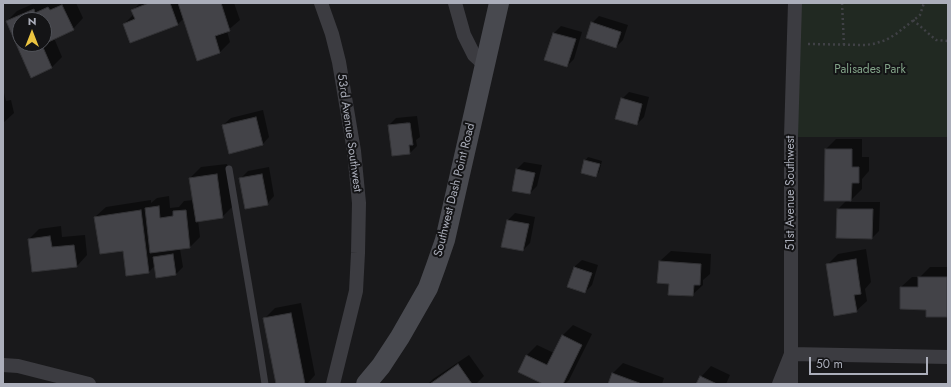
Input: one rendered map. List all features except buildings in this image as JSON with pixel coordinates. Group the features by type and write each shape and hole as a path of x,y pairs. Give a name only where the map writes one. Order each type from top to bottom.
{"main road":[{"name":"Southwest Dash Point Road","path":"366,384 381,366 400,337 428,288 436,266 445,240 500,3"}],"street":[{"name":"53rd Avenue Southwest","path":"321,3 340,62 354,151 359,203 356,291 333,384"},
{"path":"455,3 464,35 474,55 485,65"},
{"name":"51st Avenue Southwest","path":"790,384 791,137 795,3"},
{"path":"779,384 791,354 948,357"},
{"path":"3,365 18,366 89,384"}],"lane":[{"path":"229,169 265,384"}],"path":[{"path":"842,3 844,45"},
{"path":"794,44 873,44 886,40 920,15 924,3"},
{"path":"913,20 936,40 948,41"}],"green space":[{"name":"Palisades Park","path":"795,3 948,3 948,137 791,137"}]}
